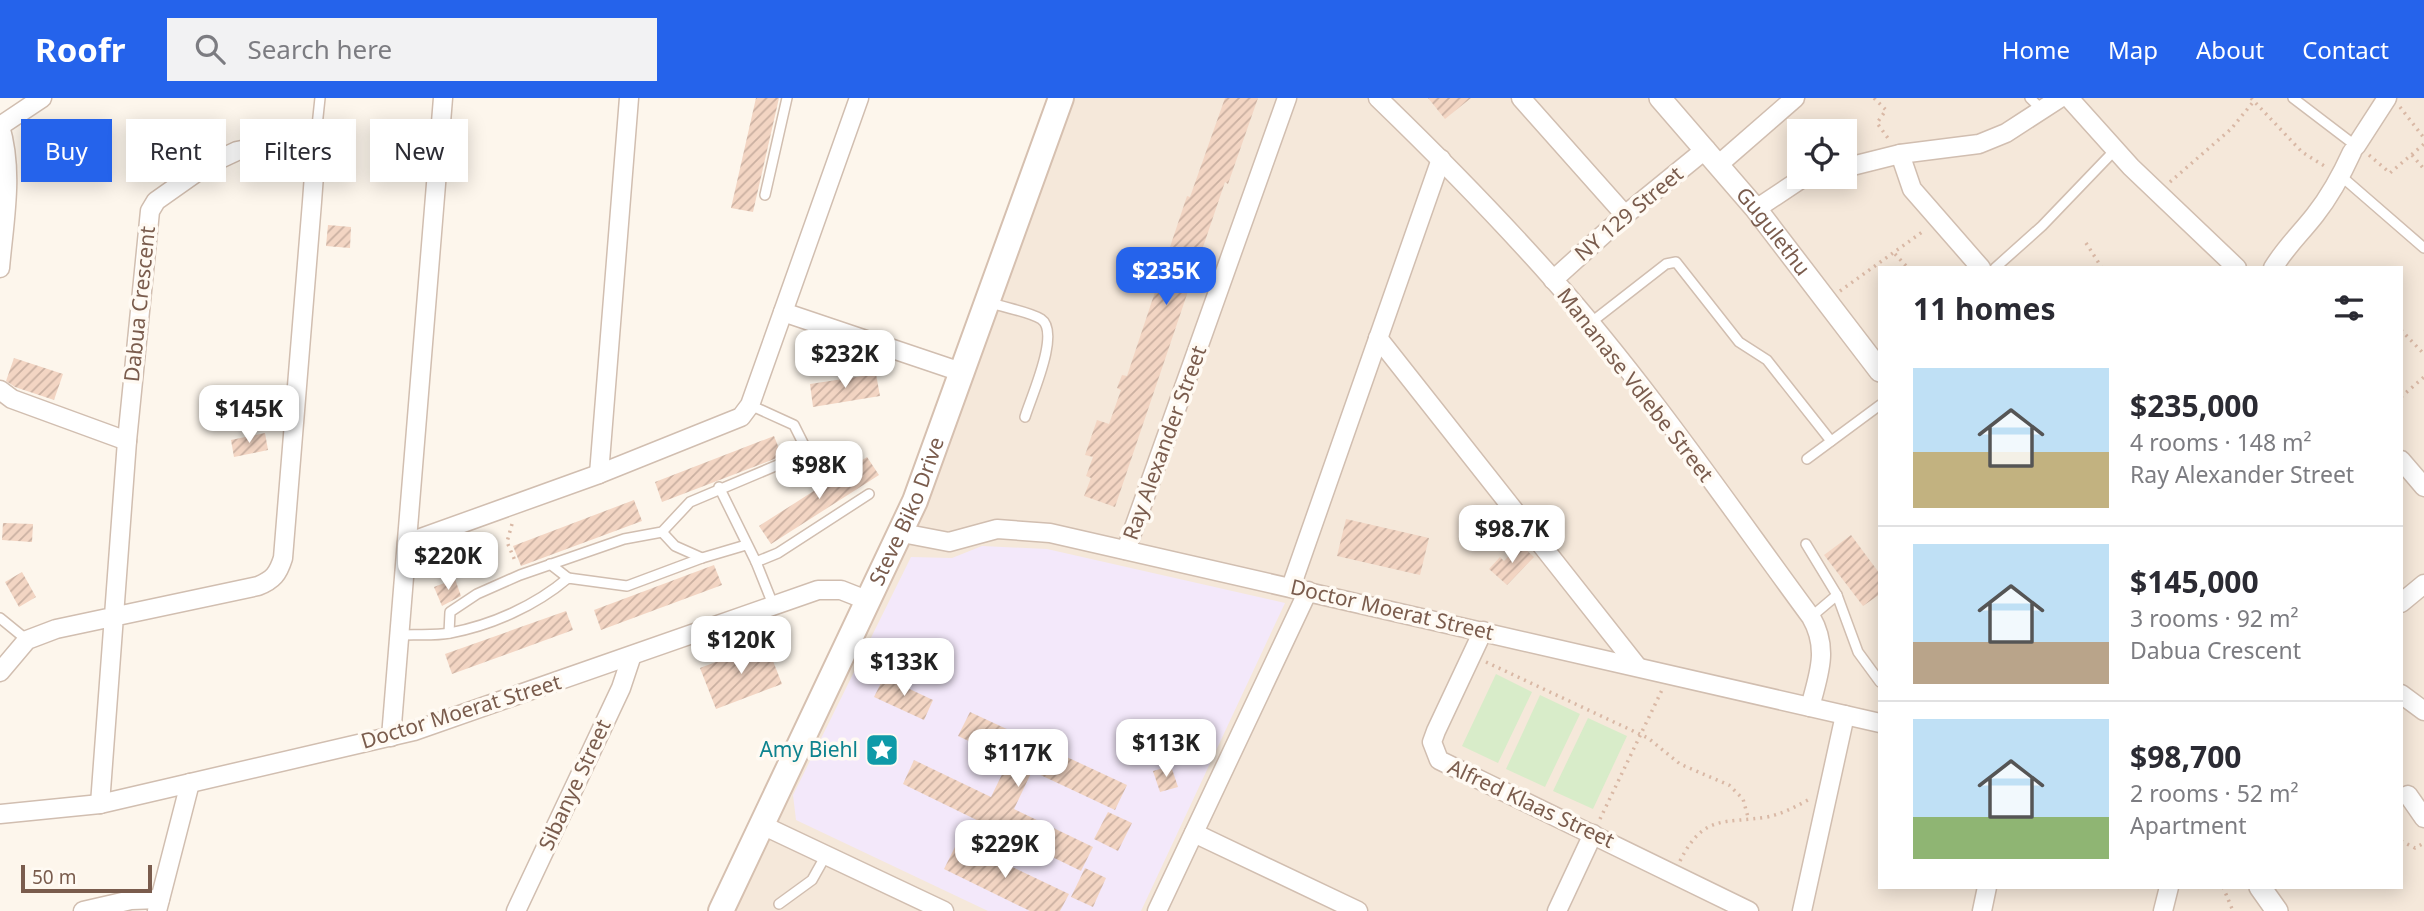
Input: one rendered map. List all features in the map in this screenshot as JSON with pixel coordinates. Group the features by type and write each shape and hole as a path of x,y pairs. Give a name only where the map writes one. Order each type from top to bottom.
{"main road":[{"name":"Steve Biko Drive","path":"721,911 902,533 964,373 1061,98"}],"street":[{"path":"0,268 8,172 7,149 0,126 42,98"},
{"path":"391,737 443,98"},
{"path":"599,474 629,98"},
{"path":"407,543 732,424 750,405 859,98"},
{"name":"Ray Alexander Street","path":"1126,550 1287,98"},
{"name":"Mananase Vdlebe Street","path":"1378,98 1441,159 1553,280 1811,617 1819,631 1823,653 1810,707"},
{"path":"1521,98 1625,215"},
{"name":"Gugulethu","path":"1660,98 1756,209 1878,369"},
{"name":"NY 129 Street","path":"1553,280 1625,215 1795,98"},
{"path":"1857,165 1900,154 1979,145 2006,133 2035,103 2060,98"},
{"path":"2069,98 2115,150 2235,266"},
{"path":"2274,266 2341,176 2354,149 2392,101"},
{"name":"Dabua Crescent","path":"100,804 116,619 127,440 147,223 156,201 207,165 240,150"},
{"path":"1900,154 1912,189 1978,266"},
{"path":"1157,911 1194,833 1300,589 1378,338 1441,159"},
{"path":"0,672 27,640 56,629 116,619 258,586 273,580 283,558 314,182"},
{"path":"1756,209 1787,188"},
{"path":"783,312 964,373"},
{"path":"1378,338 1637,666"},
{"path":"0,390 12,399 127,440"},
{"path":"2403,462 2424,487"},
{"name":"Doctor Moerat Street","path":"902,533 949,542 997,529 1037,532 1300,589 1878,723"},
{"path":"2403,601 2424,583"},
{"name":"Doctor Moerat Street","path":"0,814 100,804 391,737 830,589 841,590 869,601"},
{"name":"Alfred Klaas Street","path":"1483,631 1432,742 1439,760 1675,872 1749,911"},
{"name":"Sibanye Street","path":"516,911 621,688 631,657"},
{"path":"2403,695 2424,711"},
{"path":"1802,911 1845,715"},
{"path":"83,911 131,900 158,905 190,783"},
{"path":"2408,795 2424,818"},
{"path":"762,825 944,911"},
{"path":"1194,833 1358,911"},
{"path":"1557,911 1593,834"},
{"path":"1982,911 1987,889"},
{"path":"2163,911 2168,889"},
{"path":"2261,889 2277,911"}],"lane":[{"path":"318,119 320,98"},
{"path":"765,195 787,98"},
{"path":"2293,98 2354,149"},
{"path":"1997,266 2042,226 2115,150"},
{"path":"2341,176 2424,248"},
{"path":"1589,324 1666,264 1676,262 1739,342 1767,360 1831,441"},
{"path":"988,302 1042,320 1048,328 1048,346 1025,416"},
{"path":"449,633 447,617 455,607 520,575 550,564 624,539 663,532 690,502 719,487 794,460 803,450 803,439 794,425 750,405"},
{"path":"1807,459 1878,406"},
{"path":"719,487 756,562 774,607"},
{"path":"756,562 778,552 869,494"},
{"path":"663,532 675,546 702,558"},
{"path":"1806,544 1837,595 1858,652 1878,679"},
{"path":"550,564 568,578 587,579 616,587 627,586 746,545"},
{"path":"400,635 449,633 524,608 568,578"},
{"path":"1811,617 1837,595"},
{"path":"0,618 27,640"},
{"path":"779,904 812,880 827,856"}],"path":[{"path":"1874,98 1886,110 1877,123 1900,154"},
{"path":"2158,192 2231,129 2253,100 2302,152 2341,176"},
{"path":"2392,101 2424,138"},
{"path":"2354,149 2390,173 2424,144"},
{"path":"2412,155 2424,169"},
{"path":"1825,300 1939,221"},
{"path":"2087,243 2101,266"},
{"path":"1895,254 1907,266"},
{"path":"2403,332 2424,354"},
{"path":"2403,395 2424,377"},
{"path":"507,542 520,575"},
{"path":"1471,655 1641,735 1688,769 1738,791 1748,817"},
{"path":"1593,834 1669,673"},
{"path":"1675,872 1691,843 1702,832 1730,818 1766,817 1785,812 1812,798 1826,801"},
{"path":"2403,842 2415,848 2424,843"},
{"path":"2224,889 2233,911"}],"shaded area":[{"path":"1068,98 2424,98 2424,911 731,911 902,533"},
{"path":"982,546 1047,549 1285,603 1141,911 988,911 796,820 793,795 911,557 952,558"}],"green space":[{"path":"1496,674 1532,692 1498,763 1462,746"},
{"path":"1540,695 1580,714 1545,787 1506,769"},
{"path":"1588,718 1627,736 1593,809 1553,791"}],"building":[{"path":"756,98 779,98 753,212 731,208"},
{"path":"1225,98 1258,98 1228,184 1225,182 1115,507 1084,496 1091,478 1086,476 1093,457 1085,455 1097,420 1109,424 1121,390 1117,388 1122,375 1127,376 1187,196 1190,197"},
{"path":"1428,98 1471,98 1445,119"},
{"path":"328,225 351,227 350,248 326,246"},
{"path":"14,358 63,374 54,400 15,387 6,381"},
{"path":"876,374 880,396 813,407 810,384"},
{"path":"265,433 268,450 234,457 231,440"},
{"path":"774,436 782,456 662,502 655,482"},
{"path":"867,457 879,475 771,544 759,526"},
{"path":"634,500 642,521 521,566 513,546"},
{"path":"1346,519 1429,538 1420,575 1337,556"},
{"path":"3,523 33,524 32,542 2,540"},
{"path":"1851,535 1878,571 1878,595 1863,606 1824,555"},
{"path":"1520,544 1534,557 1507,585 1489,569 1500,557 1504,561"},
{"path":"714,565 722,585 601,630 594,610"},
{"path":"22,572 36,597 19,607 5,582"},
{"path":"455,579 461,596 442,606 434,587"},
{"path":"566,611 573,630 452,674 445,654"},
{"path":"766,643 782,684 716,709 700,668"},
{"path":"884,677 933,700 924,720 874,697"},
{"path":"970,712 1127,785 1115,810 1032,771 1014,809 1093,847 1081,871 903,784 914,760 991,797 1009,760 958,736"},
{"path":"1171,766 1178,787 1160,792 1153,771"},
{"path":"1108,812 1132,823 1118,851 1094,839"},
{"path":"958,841 1069,894 1060,911 1030,911 944,869"},
{"path":"1085,868 1106,878 1093,907 1071,897"}],"place":[{"name":"Amy Biehl","path":"882,750"}]}
